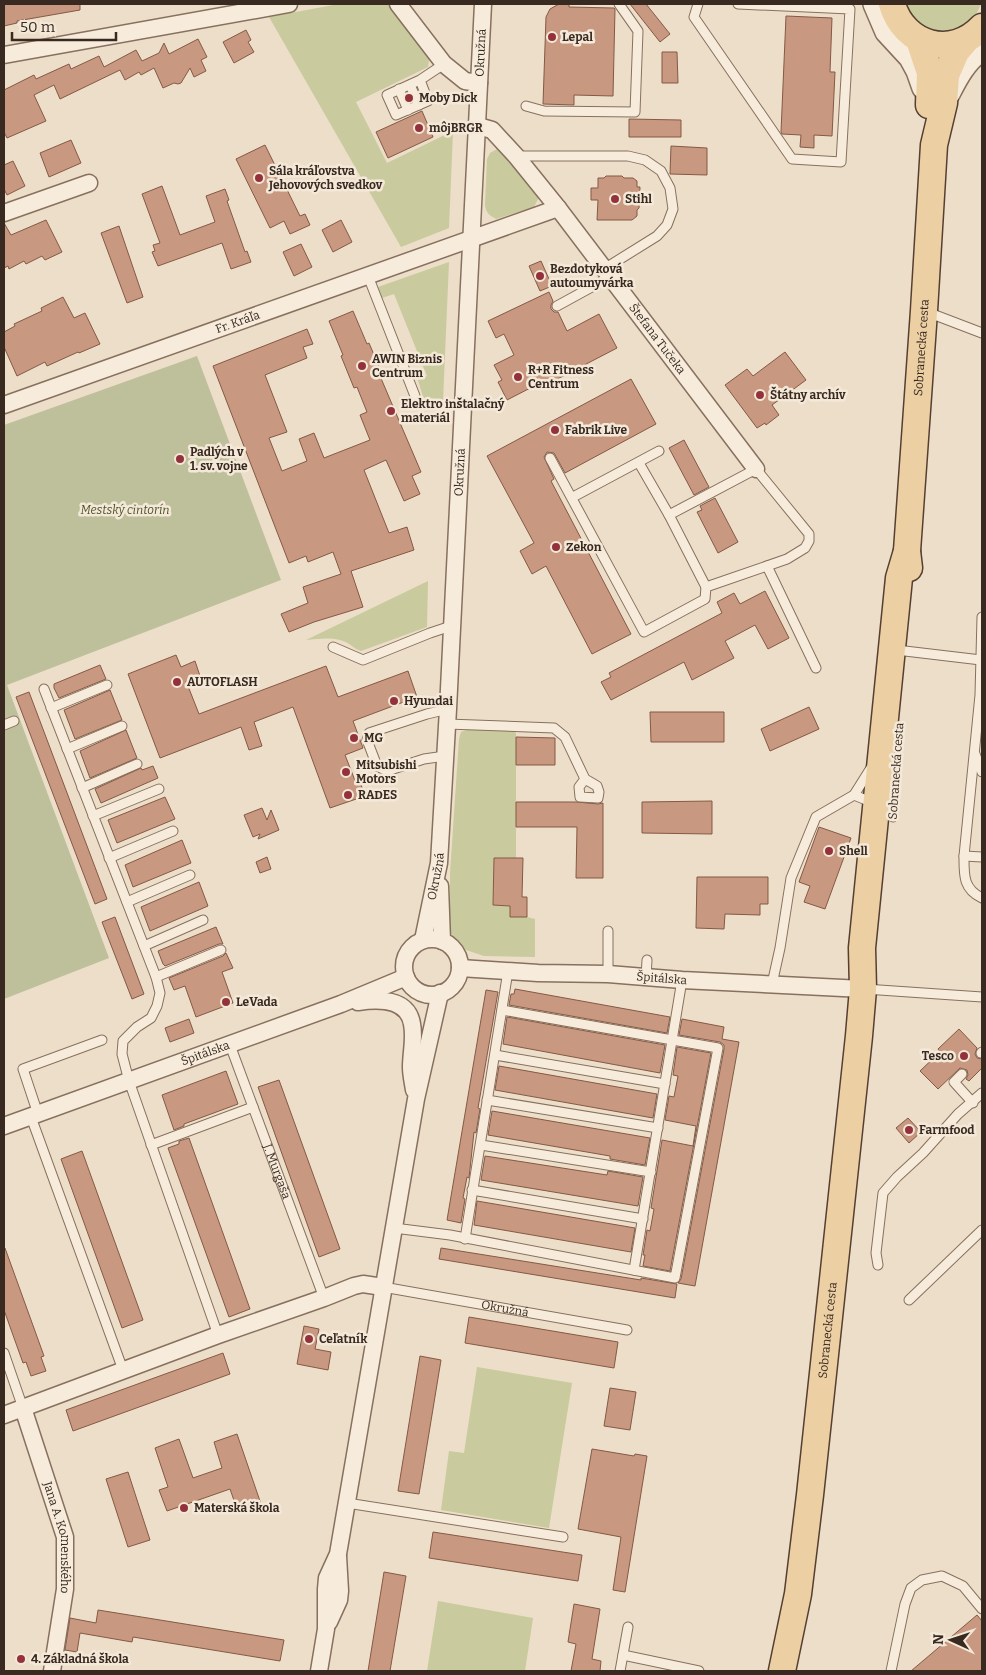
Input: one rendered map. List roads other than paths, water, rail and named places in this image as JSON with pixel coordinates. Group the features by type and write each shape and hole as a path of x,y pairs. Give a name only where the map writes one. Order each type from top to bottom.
{"main road":[{"path":"892,4 901,24 912,36 919,40 935,45 943,45 959,43 979,34"},
{"path":"936,104 956,52 979,34"},
{"path":"919,40 930,73 936,104"},
{"name":"Sobranecká cesta","path":"874,805 905,651 910,583 907,550 936,104"},
{"name":"Sobranecká cesta","path":"782,1671 798,1594 810,1495 864,988 862,948 874,805 899,578 907,550"}],"street":[{"path":"4,56 289,4"},
{"path":"398,4 444,64 465,81 479,83"},
{"name":"Okružná","path":"423,940 439,863 446,756 483,4"},
{"path":"874,4 886,32 910,58 936,104"},
{"name":"Štefana Tučeka","path":"478,126 492,130 516,156 558,208 756,469"},
{"path":"4,213 89,182"},
{"name":"Fr. Kráľa","path":"4,405 558,208"},
{"path":"439,863 442,941"},
{"path":"434,938 442,941 450,945 459,959 458,977 454,984 440,994 424,994 413,988 406,977 404,969 407,954 412,947 423,940 434,938"},
{"name":"Špitálska","path":"460,968 864,988"},
{"name":"Špitálska","path":"4,1126 341,1004 406,977"},
{"path":"416,1099 420,1005 418,991"},
{"path":"319,1671 326,1629 327,1578 338,1554 416,1099 440,994"},
{"path":"341,1004 385,1001 398,1004 406,1010 412,1024 411,1069 416,1099"},
{"path":"4,1415 218,1335 363,1284 383,1287"},
{"name":"Jana A. Komenského","path":"23,1408 65,1537 65,1589 52,1671"}],"lane":[{"path":"526,106 544,111 635,112 638,31 619,4"},
{"path":"698,4 694,17 792,159 841,162 850,9 738,4"},
{"path":"420,80 428,101 396,115 387,95 420,80 444,64"},
{"path":"410,85 419,105"},
{"path":"399,89 408,110"},
{"path":"516,156 628,156 645,160 661,171 670,188 673,209 667,225 657,236 607,273 557,306"},
{"path":"368,276 415,396"},
{"path":"924,311 982,333"},
{"path":"573,497 659,451"},
{"path":"550,458 573,497 644,632 705,599 706,587 639,462"},
{"path":"669,515 756,469 809,534 809,542 806,548 787,559 706,587"},
{"path":"767,566 816,668"},
{"path":"982,617 980,695 964,856 964,878 970,890 982,898"},
{"path":"333,647 364,660 451,626"},
{"path":"905,651 981,660"},
{"path":"51,708 107,685"},
{"path":"44,689 156,977 160,993 157,1006 151,1018 123,1041 122,1054 129,1082 218,1335"},
{"path":"446,756 424,760 387,771 377,766 367,740 369,733 427,714 554,728 565,736 585,779"},
{"path":"4,725 14,721"},
{"path":"67,749 122,726"},
{"path":"974,754 982,772"},
{"path":"82,788 137,764"},
{"path":"93,816 159,789"},
{"path":"772,984 780,948 791,878 816,817 874,805"},
{"path":"110,858 173,831"},
{"path":"964,856 982,858"},
{"path":"127,902 190,875"},
{"path":"144,946 203,920"},
{"path":"608,930 608,974"},
{"path":"156,977 221,950"},
{"path":"646,977 647,960"},
{"path":"465,1239 508,971"},
{"path":"634,1270 682,980"},
{"path":"864,988 982,997"},
{"path":"394,1228 450,1235 675,1278 718,1048 502,1010"},
{"path":"102,1040 23,1069 34,1115 123,1370"},
{"name":"J. Murgaša","path":"230,1045 324,1298"},
{"path":"495,1055 665,1084"},
{"path":"962,1074 954,1082 973,1102"},
{"path":"878,1265 876,1253 883,1193 958,1114 982,1093"},
{"path":"487,1100 658,1128"},
{"path":"151,1145 253,1108"},
{"path":"481,1144 651,1172"},
{"path":"472,1190 643,1218"},
{"path":"909,1300 982,1230"},
{"name":"Okružná","path":"383,1287 627,1330"},
{"path":"4,1353 23,1408"},
{"path":"347,1503 563,1537"},
{"path":"892,1671 905,1604 911,1588 922,1580 942,1576 963,1586 982,1609"},
{"path":"620,1671 628,1627"},
{"path":"623,1655 699,1671"}],"place":[{"name":"Lepal","path":"552,37"},
{"name":"Moby Dick","path":"409,98"},
{"name":"môjBRGR","path":"419,128"},
{"name":"Sála kráľovstva Jehovových svedkov","path":"259,178"},
{"name":"Stihl","path":"615,199"},
{"name":"Bezdotyková autoumyvárka","path":"540,276"},
{"name":"AWIN Biznis Centrum","path":"362,366"},
{"name":"R+R Fitness Centrum","path":"518,377"},
{"name":"Štátny archív","path":"760,395"},
{"name":"Elektro inštalačný materiál","path":"391,411"},
{"name":"Fabrik Live","path":"555,430"},
{"name":"Padlých v 1. sv. vojne","path":"180,459"},
{"name":"Zekon","path":"556,547"},
{"name":"AUTOFLASH","path":"177,682"},
{"name":"Hyundai","path":"394,701"},
{"name":"MG","path":"354,738"},
{"name":"Mitsubishi Motors","path":"346,772"},
{"name":"RADES","path":"348,795"},
{"name":"Shell","path":"829,851"},
{"name":"LeVada","path":"226,1002"},
{"name":"Tesco","path":"964,1056"},
{"name":"Farmfood","path":"909,1130"},
{"name":"Ceľatník","path":"309,1339"},
{"name":"Materská škola","path":"184,1508"},
{"name":"4. Základná škola","path":"21,1659"}],"park label":[{"name":"Mestský cintorín","path":"125,510"}]}
